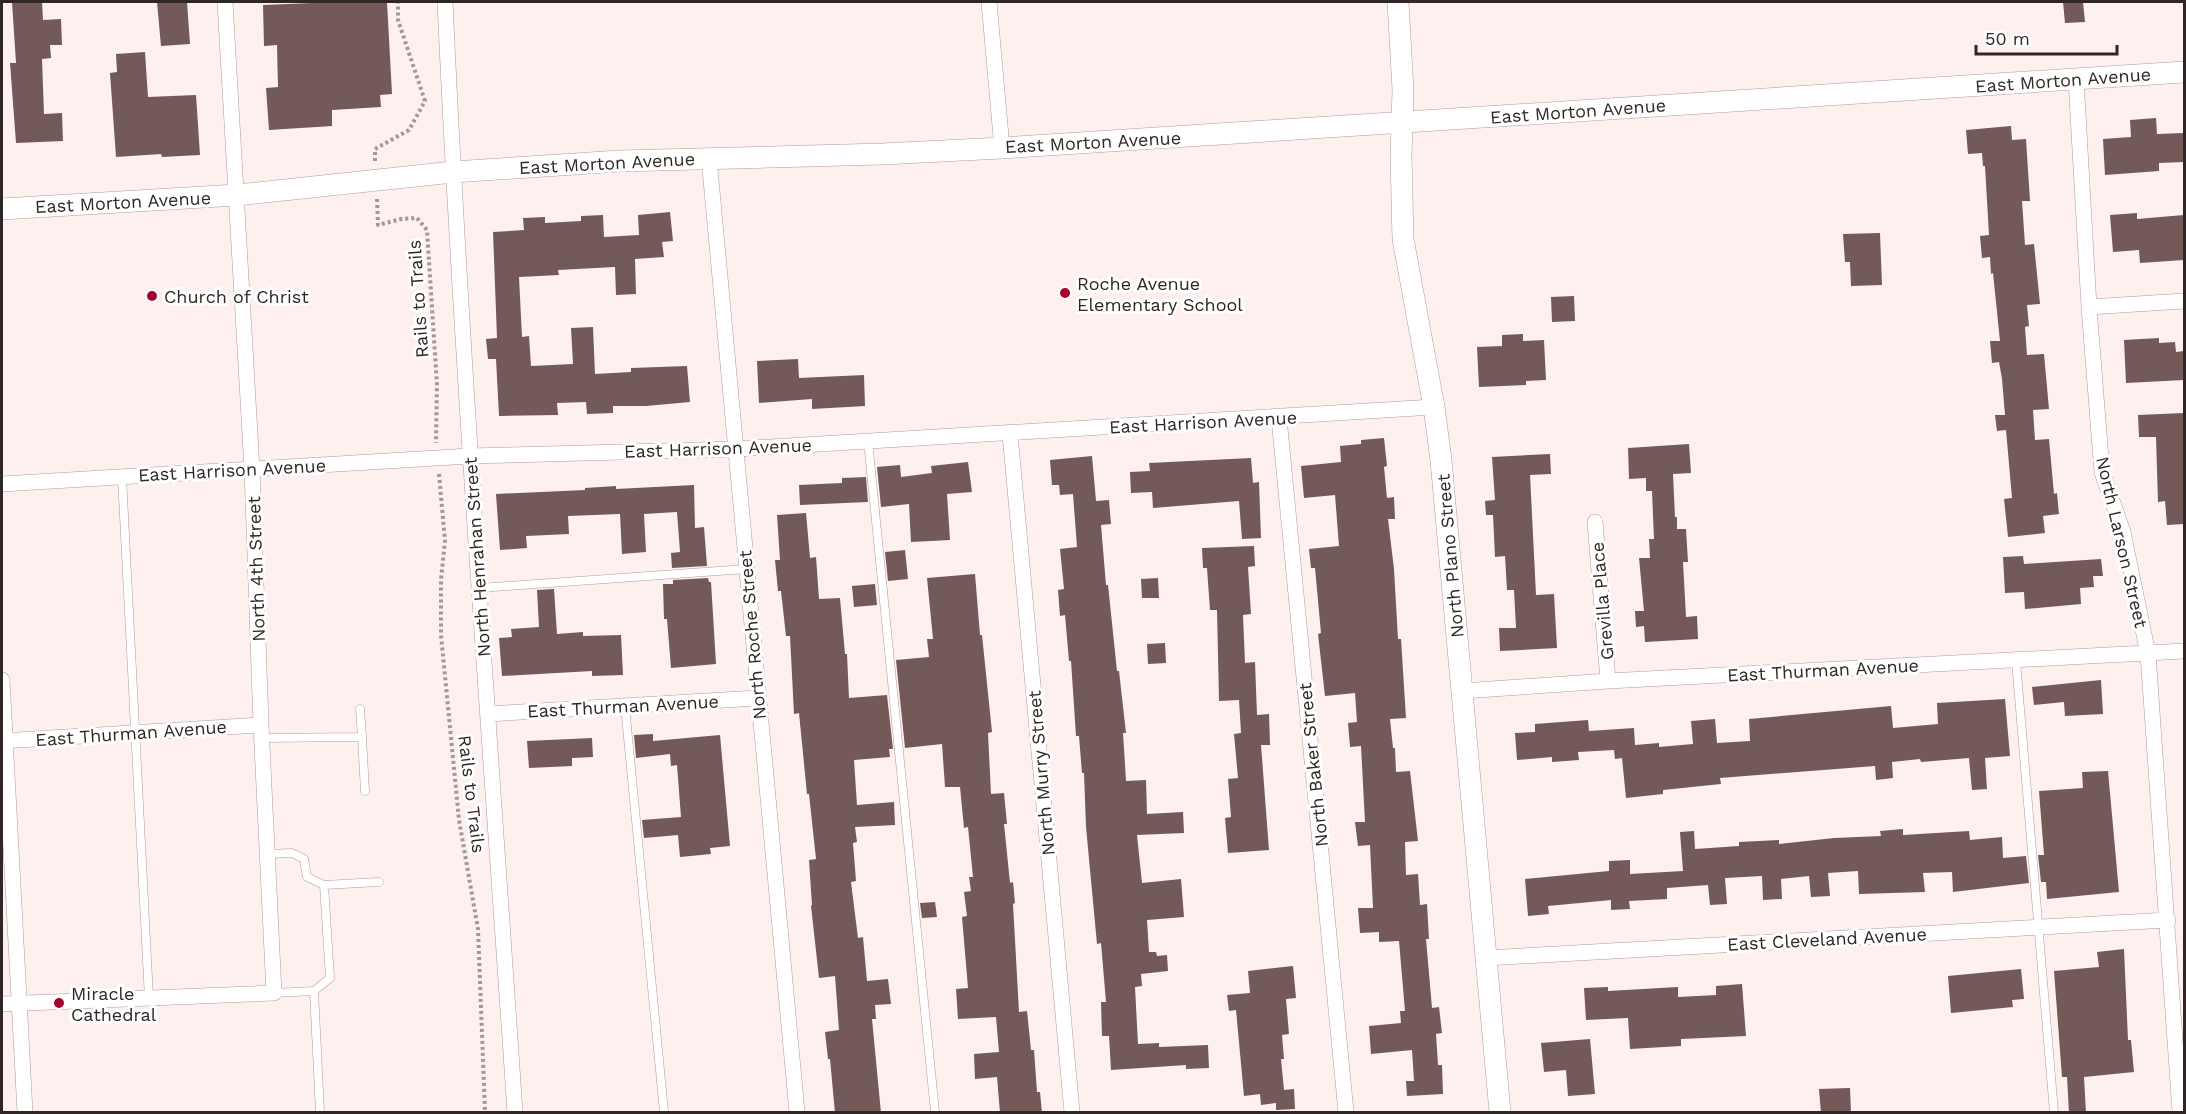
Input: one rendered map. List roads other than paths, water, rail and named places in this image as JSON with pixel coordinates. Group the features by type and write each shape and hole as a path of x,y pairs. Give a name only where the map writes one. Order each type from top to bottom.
{"main road":[{"name":"North Plano Street","path":"1398,2 1402,37 1403,239 1434,407 1446,511 1500,1113"},
{"name":"East Morton Avenue","path":"2,209 237,195 453,172 620,161 1002,148 2184,72"}],"street":[{"name":"North 4th Street","path":"225,2 252,469 261,732 274,993"},
{"name":"North Henrahan Street","path":"445,2 453,172 479,588 515,1113"},
{"path":"989,2 1002,148"},
{"name":"North Larson Street","path":"2076,79 2088,307 2102,472 2123,532 2148,654 2181,1113"},
{"name":"North Roche Street","path":"709,158 797,1113"},
{"path":"2088,307 2184,301"},
{"name":"East Harrison Avenue","path":"2,484 471,456 736,449 1434,407"},
{"name":"North Baker Street","path":"1279,418 1347,1113"},
{"name":"North Murry Street","path":"1010,434 1072,1113"},
{"name":"Grevilla Place","path":"1595,522 1608,681"},
{"name":"East Thurman Avenue","path":"1462,691 1608,681 2184,651"},
{"path":"2,680 3,741 25,1113"},
{"name":"East Thurman Avenue","path":"488,714 758,698"},
{"name":"East Thurman Avenue","path":"3,741 136,733 261,732"},
{"name":"East Cleveland Avenue","path":"1486,958 2168,920"},
{"path":"2,1004 274,993"}],"lane":[{"path":"868,441 935,1113"},
{"path":"122,477 148,998"},
{"path":"479,588 746,569"},
{"path":"2016,661 2054,1113"},
{"path":"625,706 664,1113"},
{"path":"360,709 365,791"},
{"path":"261,732 362,737"},
{"path":"267,854 298,855 304,859 308,877 324,885 379,882"},
{"path":"274,993 314,991 330,978 324,885"},
{"path":"314,991 320,1113"}],"place":[{"name":"Roche Avenue Elementary School","path":"1065,293"},
{"name":"Church of Christ","path":"152,296"},
{"name":"Miracle Cathedral","path":"59,1003"}]}
